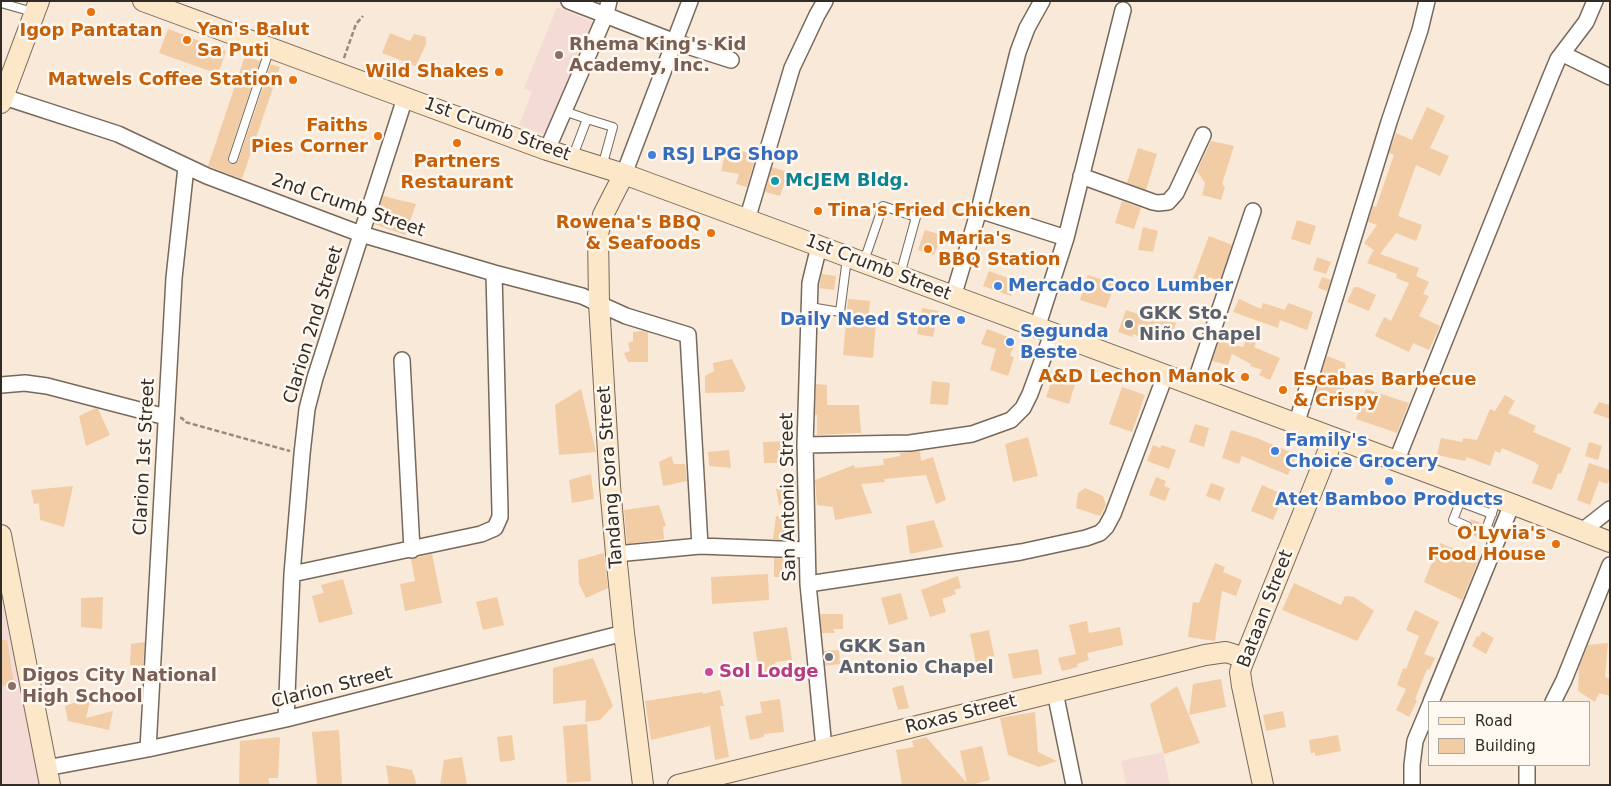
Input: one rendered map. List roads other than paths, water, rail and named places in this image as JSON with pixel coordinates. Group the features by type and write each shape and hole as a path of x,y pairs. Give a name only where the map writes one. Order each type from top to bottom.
{"street":[{"name":"1st Crumb Street","path":"143,1 547,150 624,174 1194,386 1396,462 1463,494 1582,531 1610,542"},
{"path":"569,1 608,8 675,42 731,60"},
{"path":"624,174 690,1"},
{"path":"747,220 792,68 816,15 825,1"},
{"path":"953,297 980,210 1018,52 1027,28 1042,1"},
{"path":"1296,425 1389,122 1420,30 1426,1"},
{"path":"1396,462 1550,78 1563,54 1586,22 1595,1"},
{"path":"2,98 37,7"},
{"path":"547,150 608,8"},
{"path":"805,446 910,443 972,434 1011,420 1023,408 1030,394 1081,176 1123,10"},
{"path":"1563,54 1610,77"},
{"name":"2nd Crumb Street","path":"2,98 118,134 186,167 361,234 565,292 599,303 626,316 688,335 700,546"},
{"name":"Clarion 2nd Street","path":"286,719 292,574 307,410 314,378 405,98"},
{"path":"1081,176 1153,202 1168,202 1176,193 1203,135"},
{"name":"Clarion 1st Street","path":"148,749 174,278 186,167"},
{"name":"Tandang Sora Street","path":"624,174 608,203 599,228 599,303 616,554 643,785"},
{"path":"980,210 1066,238"},
{"path":"1194,386 1253,210"},
{"name":"San Antonio Street","path":"819,246 810,283 805,446 806,550 824,748"},
{"path":"292,574 412,550 490,531 494,528 500,517 494,273"},
{"path":"402,360 412,550"},
{"path":"808,584 1021,552 1086,538 1100,533 1106,527 1113,514 1165,376"},
{"path":"1,385 25,383 47,386 166,417"},
{"name":"Bataan Street","path":"1263,785 1240,672 1333,439"},
{"path":"1431,701 1500,506"},
{"path":"1582,531 1610,509"},
{"path":"1,534 48,776"},
{"path":"616,554 700,546 806,550"},
{"path":"1554,701 1564,680 1610,564"},
{"name":"Clarion Street","path":"48,776 148,749 286,719 624,633"},
{"name":"Roxas Street","path":"678,785 1205,655 1226,652 1244,658"},
{"path":"1055,692 1074,785"},
{"path":"1412,785 1415,740 1428,708"},
{"path":"1527,766 1527,785"}],"lane":[{"path":"2,1 1,3 37,7"},
{"path":"233,159 270,48"},
{"path":"564,111 613,127 602,167"},
{"path":"573,158 587,119"},
{"path":"810,307 840,312 855,260 883,206 916,218 899,276"},
{"path":"1463,494 1453,520 1467,526"},
{"path":"1489,534 1500,506"}],"place":[{"name":"Igop Pantatan","path":"91,12"},
{"name":"Yan's Balut Sa Puti","path":"187,40"},
{"name":"Rhema King's Kid Academy, Inc.","path":"559,55"},
{"name":"Wild Shakes","path":"499,72"},
{"name":"Matwels Coffee Station","path":"293,80"},
{"name":"Faiths Pies Corner","path":"378,136"},
{"name":"Partners Restaurant","path":"457,143"},
{"name":"RSJ LPG Shop","path":"652,155"},
{"name":"McJEM Bldg.","path":"775,181"},
{"name":"Tina's Fried Chicken","path":"818,211"},
{"name":"Rowena's BBQ & Seafoods","path":"711,233"},
{"name":"Maria's BBQ Station","path":"928,249"},
{"name":"Mercado Coco Lumber","path":"998,286"},
{"name":"Daily Need Store","path":"961,320"},
{"name":"GKK Sto. Niño Chapel","path":"1129,324"},
{"name":"Segunda Beste","path":"1010,342"},
{"name":"A&D Lechon Manok","path":"1245,377"},
{"name":"Escabas Barbecue & Crispy","path":"1283,390"},
{"name":"Family's Choice Grocery","path":"1275,451"},
{"name":"Atet Bamboo Products","path":"1389,481"},
{"name":"O'Lyvia's Food House","path":"1556,544"},
{"name":"GKK San Antonio Chapel","path":"829,657"},
{"name":"Sol Lodge","path":"709,672"},
{"name":"Digos City National High School","path":"12,686"}]}
